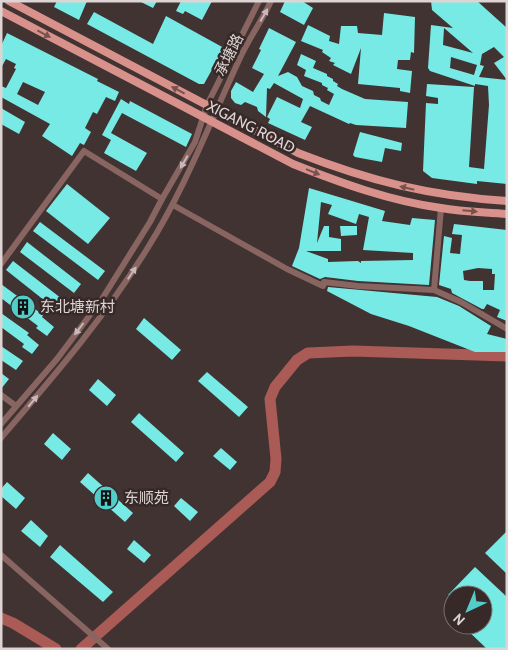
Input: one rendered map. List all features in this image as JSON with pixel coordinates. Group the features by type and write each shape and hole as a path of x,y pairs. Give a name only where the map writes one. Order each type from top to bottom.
{"main road":[{"name":"XIGANG ROAD","path":"9,1 298,153 336,168 420,192 507,202"},
{"name":"XIGANG ROAD","path":"1,11 293,164 332,180 399,199 441,208 507,214"}],"street":[{"name":"承塘路","path":"1,424 57,359 102,299 150,222 195,142 207,105 259,1"},
{"name":"承塘路","path":"1,438 77,350 107,310 147,250 173,205 241,56 271,1"},
{"path":"1,264 84,151 162,199"},
{"path":"173,205 286,269 323,286 324,282 358,286 434,290 461,302 507,329"},
{"path":"434,290 441,208"},
{"path":"1,395 16,406"},
{"path":"1,556 108,649"}],"building":[{"path":"57,1 87,1 79,20 54,7"},
{"path":"139,1 157,1 153,8"},
{"path":"181,1 212,1 202,20 185,11 183,14 176,11"},
{"path":"285,1 302,1 313,8 304,25 280,12"},
{"path":"431,1 477,1 507,28 507,80 507,184 477,181 477,184 432,178 423,171 426,103 438,104 438,98 426,96 427,84 474,87 469,167 484,169 489,105 488,86 475,84 475,86 430,71 428,68 431,25 453,28 432,10","holes":["444,28 473,53 443,45","494,47 504,57 494,63 507,80 479,77 484,66 480,65 482,54","451,57 477,65 474,75 450,68"]},
{"path":"94,12 153,44 166,16 224,48 204,84 199,84 87,24"},
{"path":"384,13 415,17 414,53 411,52 410,60 398,60 397,69 412,71 410,93 400,91 400,88 358,84 361,48 351,74 333,65 335,63 329,61 331,58 322,52 323,50 301,41 308,25 330,36 329,41 339,44 341,26 357,26 358,33 382,35"},
{"path":"269,28 296,42 278,76 288,72 297,77 302,86 313,91 314,95 329,105 334,94 327,90 328,88 322,85 322,83 304,76 306,70 297,65 301,54 316,61 313,68 327,74 342,89 365,99 408,102 406,128 349,124 310,106 301,122 312,127 305,140 268,123 270,119 267,117 277,97 300,108 303,99 274,83 270,89 267,88 266,117 258,111 257,107 245,102 241,105 235,103 231,98 231,91 236,82 253,92 264,74 252,68"},
{"path":"7,33 98,79 97,81 119,92 115,101 106,97 97,114 93,112 85,128 91,132 84,145 80,143 72,156 42,136 50,124 1,97 1,86 6,88 16,69 14,68 16,64 6,59 1,68 1,46","holes":["23,82 45,92 38,105 17,94"]},
{"path":"121,99 129,104 130,101 192,134 186,147 122,113 111,133 147,153 136,171 104,153 111,140 102,135"},
{"path":"1,108 25,122 19,134 1,124"},
{"path":"360,132 402,143 401,151 385,148 382,162 355,157 353,155"},
{"path":"67,184 110,218 88,244 46,211"},
{"path":"309,188 385,211 382,221 410,225 412,218 435,220 429,285 325,277 320,279 292,266 299,248","holes":["321,202 332,205 328,214 356,224 359,214 369,217 363,250 413,253 413,260 361,261 361,263 358,261 328,262 328,259 306,251 341,251 341,239 329,237 329,226 324,226 317,243"]},
{"path":"40,222 105,271 98,280 33,231"},
{"path":"454,224 507,230 507,321 497,317 500,310 487,304 482,309 452,293 451,289 439,285 444,236 452,238 450,253 460,254 462,235 452,234","holes":["478,268 492,269 492,274 495,274 494,290 483,290 483,281 464,280 463,271"]},
{"path":"340,226 357,226 357,235 341,236"},
{"path":"27,242 81,284 74,293 20,252"},
{"path":"13,261 66,302 59,312 6,270"},
{"path":"1,284 43,315 42,317 54,327 47,336 36,328 38,326 1,298"},
{"path":"328,287 437,297 459,306 491,326 487,334 507,339 507,352 475,352 409,326 371,314 327,291"},
{"path":"1,313 29,333 27,335 39,345 32,354 22,347 24,344 1,327"},
{"path":"144,318 181,350 172,360 136,329"},
{"path":"1,346 23,361 16,370 1,360"},
{"path":"207,372 248,407 239,417 198,381"},
{"path":"1,373 9,379 1,389"},
{"path":"98,379 116,395 107,406 89,390"},
{"path":"139,413 184,453 176,462 131,422"},
{"path":"53,433 71,449 62,460 44,444"},
{"path":"221,448 237,462 230,470 213,456"},
{"name":"东顺苑","path":"88,473 133,513 125,522 80,482"},
{"path":"7,482 25,498 16,509 1,496 1,489"},
{"path":"181,498 198,512 190,521 174,506"},
{"path":"31,520 48,536 40,547 21,531"},
{"path":"507,531 507,574 485,553"},
{"path":"134,540 151,555 144,563 127,549"},
{"path":"60,545 113,592 103,602 50,557"},
{"path":"475,567 507,597 507,649 487,649 472,635 493,635 493,585 458,585"}],"waterway":[{"path":"81,649 270,482 275,472 276,459 270,399 275,387 297,360 308,353 353,351 507,356"},
{"path":"1,618 13,623 56,649"}],"place":[{"name":"东北塘新村","path":"23,307"},
{"name":"东顺苑","path":"106,498"}]}
